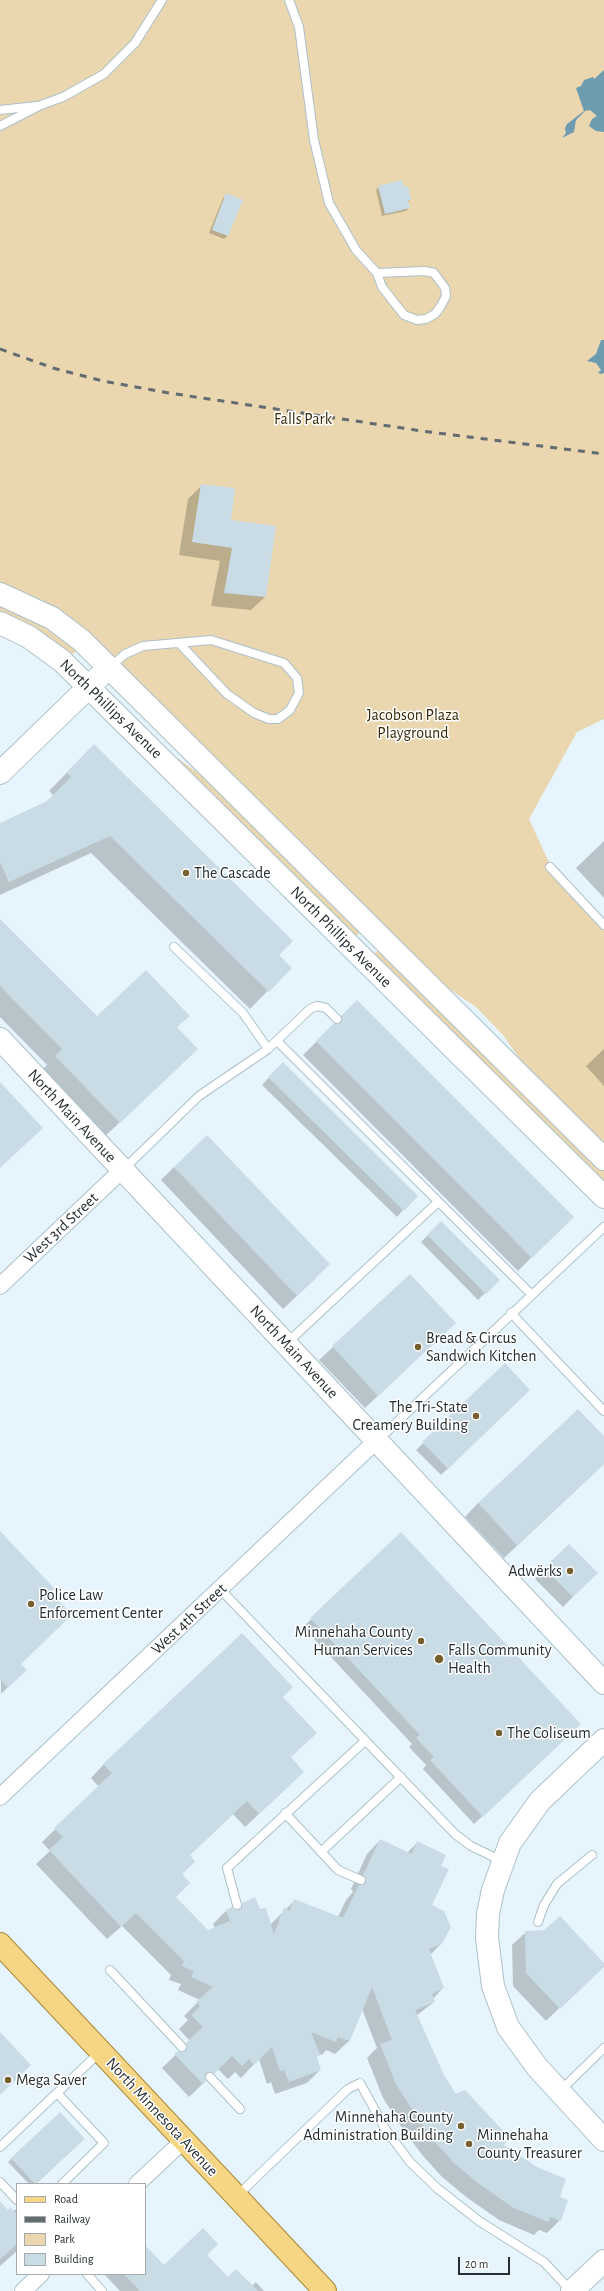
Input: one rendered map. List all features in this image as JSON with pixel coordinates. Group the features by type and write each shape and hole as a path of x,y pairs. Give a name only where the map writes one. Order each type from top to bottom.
{"main road":[{"name":"North Minnesota Avenue","path":"0,1944 325,2291"}],"street":[{"name":"North Phillips Avenue","path":"0,594 31,607 61,624 109,668 604,1159"},
{"name":"North Phillips Avenue","path":"0,623 47,648 89,686 604,1197"},
{"path":"0,773 109,668"},
{"name":"North Main Avenue","path":"0,1039 604,1683"},
{"name":"West 3rd Street","path":"0,1286 122,1170"},
{"name":"West 4th Street","path":"0,1797 377,1440"},
{"path":"604,1740 540,1801 510,1843 502,1861 488,1914 487,1938 493,1986 508,2027 521,2047 559,2092 604,2140"},
{"path":"138,2183 184,2140"},
{"path":"572,2291 604,2261"},
{"path":"23,2291 40,2275"}],"lane":[{"path":"0,110 40,105 63,98 104,74 135,43 162,0"},
{"path":"289,0 299,27 314,140 329,204 356,250 376,273 386,292 397,308 410,318 417,320 426,319 435,314 446,296 445,288 434,273 425,271 376,273"},
{"path":"0,126 40,105"},
{"path":"109,668 125,654 143,646 211,640 284,663 297,678 299,693 290,710 278,718 269,719 254,713 227,694 178,643"},
{"path":"550,867 604,925"},
{"path":"174,947 242,1013 268,1049"},
{"path":"122,1170 199,1096 268,1049 310,1009 317,1006 326,1008 338,1019"},
{"path":"277,1041 531,1294"},
{"path":"286,1344 438,1202"},
{"path":"377,1440 604,1227"},
{"path":"511,1313 604,1411"},
{"path":"220,1589 455,1834 471,1846 502,1861"},
{"path":"237,1905 227,1868 365,1741"},
{"path":"321,1852 401,1777"},
{"path":"285,1813 338,1870 361,1880"},
{"path":"538,1922 544,1905 557,1884 592,1855"},
{"path":"110,1970 182,2047"},
{"path":"559,2092 604,2048"},
{"path":"0,2147 101,2051"},
{"path":"210,2077 240,2109"},
{"path":"237,2197 348,2088 360,2083 386,2130 410,2162 437,2188 479,2221 544,2262 572,2291"},
{"path":"57,2093 104,2143 63,2183"},
{"path":"0,2182 16,2199"},
{"path":"88,2275 102,2291"}],"green space":[{"name":"Falls Park","path":"0,0 604,0 604,719 577,732 529,819 554,873 604,927 604,1148 531,1075 503,1035 476,1007 433,978 104,653 0,585"},
{"path":"0,602 42,621 77,651 70,656 0,614"},
{"path":"165,749 224,792 362,930 354,939"},
{"path":"380,948 604,1169 604,1180 600,1181 372,957"}],"water":[{"path":"604,70 604,132 596,131 589,126 592,119 597,116 590,110 585,111 576,120 574,132 562,138 566,133 565,128 567,124 584,111 576,88 581,86 584,80 593,77 594,79"},
{"path":"601,340 604,340 604,373 601,374 598,373 601,370 596,363 587,361 596,354"}],"building":[{"path":"402,180 404,187 408,186 411,200 408,200 410,208 385,214 378,186"},
{"path":"226,193 243,200 228,236 212,230"},
{"path":"201,484 235,488 231,520 276,526 266,597 224,593 232,548 192,542"},
{"name":"The Cascade","path":"94,744 293,941 279,955 292,968 269,992 110,836 9,882 0,862 0,823 47,801 71,777 67,772"},
{"path":"0,919 97,1016 146,970 190,1016 177,1027 198,1049 120,1123 55,1056 62,1049 0,986"},
{"path":"357,1000 574,1217 532,1258 316,1041 334,1023 341,1023 341,1016"},
{"path":"283,1062 418,1196 404,1211 268,1077"},
{"path":"0,1082 43,1128 0,1168"},
{"path":"207,1135 330,1264 297,1296 174,1167"},
{"path":"441,1221 500,1280 486,1294 427,1235"},
{"path":"410,1274 456,1323 378,1396 332,1346"},
{"name":"The Tri-State Creamery Building","path":"505,1363 530,1390 448,1469 422,1442"},
{"path":"578,1409 604,1436 604,1464 517,1545 478,1503"},
{"name":"Police Law Enforcement Center","path":"0,1531 55,1589 51,1592 72,1615 21,1664 27,1670 8,1688 0,1679"},
{"path":"401,1532 581,1724 483,1817 430,1760 434,1757 416,1738 420,1735 310,1618"},
{"path":"569,1544 598,1573 573,1597 544,1568"},
{"path":"242,1633 293,1687 283,1697 317,1733 291,1757 304,1772 259,1814 247,1801 190,1855 195,1862 182,1874 190,1883 176,1897 208,1930 230,1921 226,1910 232,1907 239,1910 242,1907 242,1903 255,1897 260,1909 266,1908 274,1934 284,1907 289,1911 294,1899 343,1918 359,1885 366,1883 366,1879 363,1875 380,1839 412,1854 417,1841 446,1855 441,1866 449,1869 432,1905 444,1911 451,1927 442,1944 429,1949 444,1988 432,1994 435,2002 415,2010 444,2075 456,2094 465,2090 509,2137 504,2145 537,2167 566,2179 560,2197 568,2200 561,2221 551,2217 548,2222 512,2207 478,2183 455,2164 436,2143 396,2084 380,2044 392,2040 372,1987 350,2041 338,2037 336,2042 311,2032 320,2055 317,2057 321,2070 289,2082 284,2070 280,2071 272,2047 254,2065 249,2059 242,2066 232,2056 214,2074 211,2072 206,2073 206,2081 203,2084 174,2054 178,2051 185,2051 187,2048 186,2043 203,2027 191,2015 200,2006 196,2002 213,1987 191,1977 194,1971 182,1966 184,1961 136,1913 121,1927 49,1850 63,1837 54,1828 112,1773 103,1764"},
{"path":"560,1916 604,1963 604,1967 560,2009 526,1973 525,1931 544,1930"},
{"name":"Mega Saver","path":"0,2032 31,2065 0,2095"},
{"name":"Mega Saver","path":"60,2112 85,2139 36,2183 34,2183 11,2158"},
{"path":"0,2201 8,2210 10,2207 16,2213 16,2245 0,2259"},
{"path":"203,2228 218,2244 207,2255 228,2277 236,2269 258,2291 140,2291 125,2275 146,2275 146,2246 164,2265"}],"railway":[{"path":"0,349 53,368 103,381 169,393 422,431 604,454"}],"place":[{"name":"The Cascade","path":"186,873"},
{"name":"Bread & Circus Sandwich Kitchen","path":"418,1347"},
{"name":"The Tri-State Creamery Building","path":"476,1416"},
{"name":"Adwёrks","path":"570,1571"},
{"name":"Police Law Enforcement Center","path":"31,1604"},
{"name":"Minnehaha County Human Services","path":"421,1641"},
{"name":"Falls Community Health","path":"439,1659"},
{"name":"The Coliseum","path":"499,1733"},
{"name":"Mega Saver","path":"8,2080"},
{"name":"Minnehaha County Administration Building","path":"461,2126"},
{"name":"Minnehaha County Treasurer","path":"469,2144"}],"park label":[{"name":"Jacobson Plaza Playground","path":"413,724"}]}
